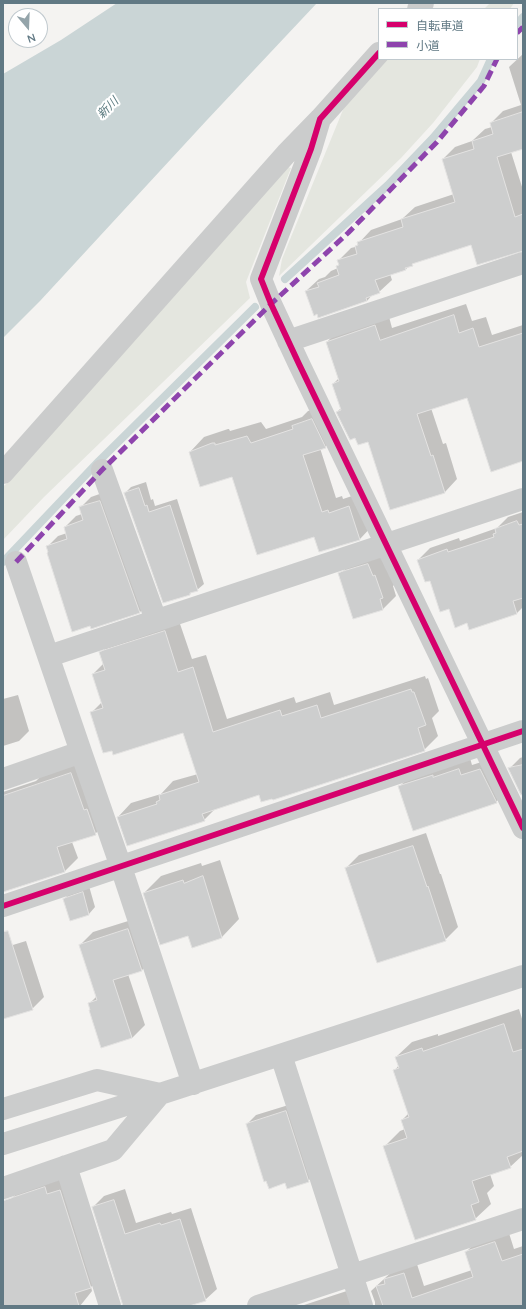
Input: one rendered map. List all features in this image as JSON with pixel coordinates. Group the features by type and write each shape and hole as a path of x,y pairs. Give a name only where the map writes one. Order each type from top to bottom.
{"street":[{"path":"3,473 286,154 320,119 378,53"},
{"path":"320,119 311,149 261,279 288,341 523,828"},
{"path":"288,341 523,263"},
{"path":"102,470 156,620"},
{"path":"49,656 523,499"},
{"path":"16,562 121,867 193,1084"},
{"path":"3,906 523,731"},
{"path":"3,779 81,752"},
{"path":"3,1144 193,1084 523,976"},
{"path":"280,1055 362,1306"},
{"path":"3,1109 97,1080 160,1094"},
{"path":"3,1188 113,1150 160,1094"},
{"path":"66,1166 110,1306"},
{"path":"258,1306 523,1219"}],"shaded area":[{"path":"490,3 514,3 511,8 485,8"},
{"path":"384,60 480,60 477,67 433,123 401,158 279,276 282,259 347,100"},
{"path":"284,166 291,168 246,282 250,298 44,497 3,540 3,487 28,461"}],"water":[{"name":"新川","path":"117,3 317,3 40,301 3,338 3,74 61,40"}],"building":[{"path":"523,112 523,149 497,157 515,217 523,214 523,251 477,265 471,245 412,264 413,266 405,268 406,270 375,280 380,293 366,298 367,301 318,318 317,314 314,316 305,291 319,287 317,283 339,275 336,266 339,265 337,260 357,254 355,246 358,245 357,242 403,227 401,219 455,202 442,159 474,149 472,141 493,134 490,123"},
{"path":"454,315 459,333 473,328 479,347 523,333 523,461 491,472 467,398 417,414 431,456 433,455 445,493 390,510 368,442 358,445 355,438 350,440 336,412 341,410 332,384 339,381 326,342 375,325 380,340"},
{"path":"312,419 326,448 303,455 322,512 328,510 329,513 349,506 360,540 319,552 314,537 257,555 232,477 200,487 189,452 212,443 215,443 215,445 247,436 251,443 293,429 292,426"},
{"path":"139,488 145,506 147,505 149,512 170,505 198,591 163,603 124,493"},
{"path":"100,501 140,613 91,629 90,626 72,632 46,546 67,539 64,527 83,520 79,507"},
{"path":"517,521 519,525 523,524 523,598 513,601 517,614 469,630 467,623 455,628 449,609 440,612 430,581 425,582 417,560 447,549 448,552 494,537 493,534 496,533 495,529"},
{"path":"368,564 373,576 375,575 383,598 380,599 383,610 353,619 338,573"},
{"path":"165,631 178,672 193,667 213,732 280,710 282,716 317,705 321,718 411,689 412,692 414,692 426,725 418,728 425,751 273,800 261,802 259,795 202,814 205,821 127,846 117,817 157,804 156,802 160,800 159,795 199,782 183,733 113,755 112,751 103,753 90,712 103,708 92,674 105,670 99,652"},
{"path":"523,765 523,794 521,795 508,768"},
{"path":"459,769 461,775 480,769 497,803 413,831 398,786 433,775 433,777"},
{"path":"71,773 84,810 87,809 96,835 57,847 65,872 3,892 3,796"},
{"path":"413,846 446,941 377,963 345,868"},
{"path":"203,876 222,938 192,948 188,936 160,945 143,893 183,880 184,883"},
{"path":"83,892 89,915 70,921 63,899"},
{"path":"128,929 142,971 113,980 132,1038 101,1048 88,1003 97,1000 79,945"},
{"path":"8,931 33,1010 3,1019 3,932"},
{"path":"504,1024 513,1052 523,1049 523,1151 507,1157 511,1168 472,1181 479,1202 471,1205 476,1220 415,1240 383,1146 407,1138 401,1120 409,1117 393,1070 399,1068 395,1057 422,1048 423,1051"},
{"path":"286,1111 309,1182 287,1189 285,1183 269,1189 266,1181 264,1182 246,1124"},
{"path":"45,1187 47,1194 60,1190 91,1288 75,1293 79,1306 3,1306 3,1201"},
{"path":"114,1200 125,1234 160,1223 161,1225 180,1219 206,1301 189,1306 123,1306 92,1207"},
{"path":"495,1242 502,1261 523,1254 523,1306 383,1306 376,1286 385,1284 384,1279 404,1273 412,1298 473,1277 465,1252"}],"waterway":[{"path":"518,23 523,17"},
{"path":"285,279 388,185 433,138 481,81 491,60"},
{"path":"3,562 99,461 255,307"}],"marked path":[{"path":"518,32 523,27"},
{"path":"16,562 102,470 271,304 348,233 437,142 484,86 497,60"}],"cycle path":[{"path":"378,54 320,119 311,149 261,279 299,364 523,828"},
{"path":"3,906 523,731"}]}
